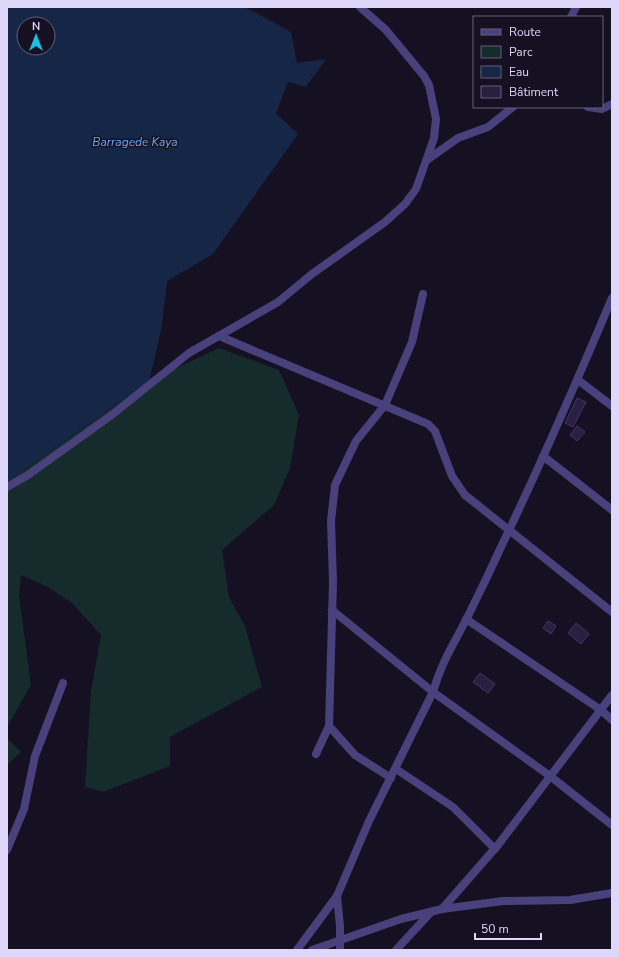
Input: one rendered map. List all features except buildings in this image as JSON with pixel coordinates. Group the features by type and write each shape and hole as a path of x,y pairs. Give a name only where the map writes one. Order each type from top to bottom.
{"street":[{"path":"572,16 576,7"},
{"path":"7,487 28,475 113,414 190,353 278,302 312,274 385,222 405,204 416,189 434,138 436,119 429,85 424,76 386,30 363,9"},
{"path":"590,108 602,109 612,104"},
{"path":"427,160 458,138 488,127 512,108"},
{"path":"316,754 329,726 332,610 331,521 335,485 356,441 385,405 412,342 423,294"},
{"path":"296,950 337,896 369,821 396,769 413,729 433,692 439,671 510,530 610,311 612,298"},
{"path":"219,336 428,424 435,432 452,476 465,495 612,612"},
{"path":"578,380 612,406"},
{"path":"543,456 612,510"},
{"path":"332,610 433,692 550,776 612,825"},
{"path":"466,619 600,710 612,720"},
{"path":"7,850 24,809 35,756 63,683"},
{"path":"442,909 495,849 612,695"},
{"path":"329,726 355,755 391,778"},
{"path":"396,769 452,807 495,849"},
{"path":"312,950 401,919 442,909 503,901 570,900 612,893"},
{"path":"337,896 340,950"},
{"path":"396,950 431,912"}],"green space":[{"path":"219,348 279,370 299,415 290,468 274,505 222,550 229,597 245,626 262,687 170,737 170,766 103,792 85,787 91,691 101,635 72,603 46,586 21,575 19,596 31,685 7,727 7,482 149,381"},
{"path":"7,738 21,752 7,765"}],"water":[{"name":"Barragede Kaya","path":"7,7 243,7 291,32 297,63 326,59 306,87 288,82 276,113 298,134 213,254 167,281 161,331 149,381 7,482"}]}
